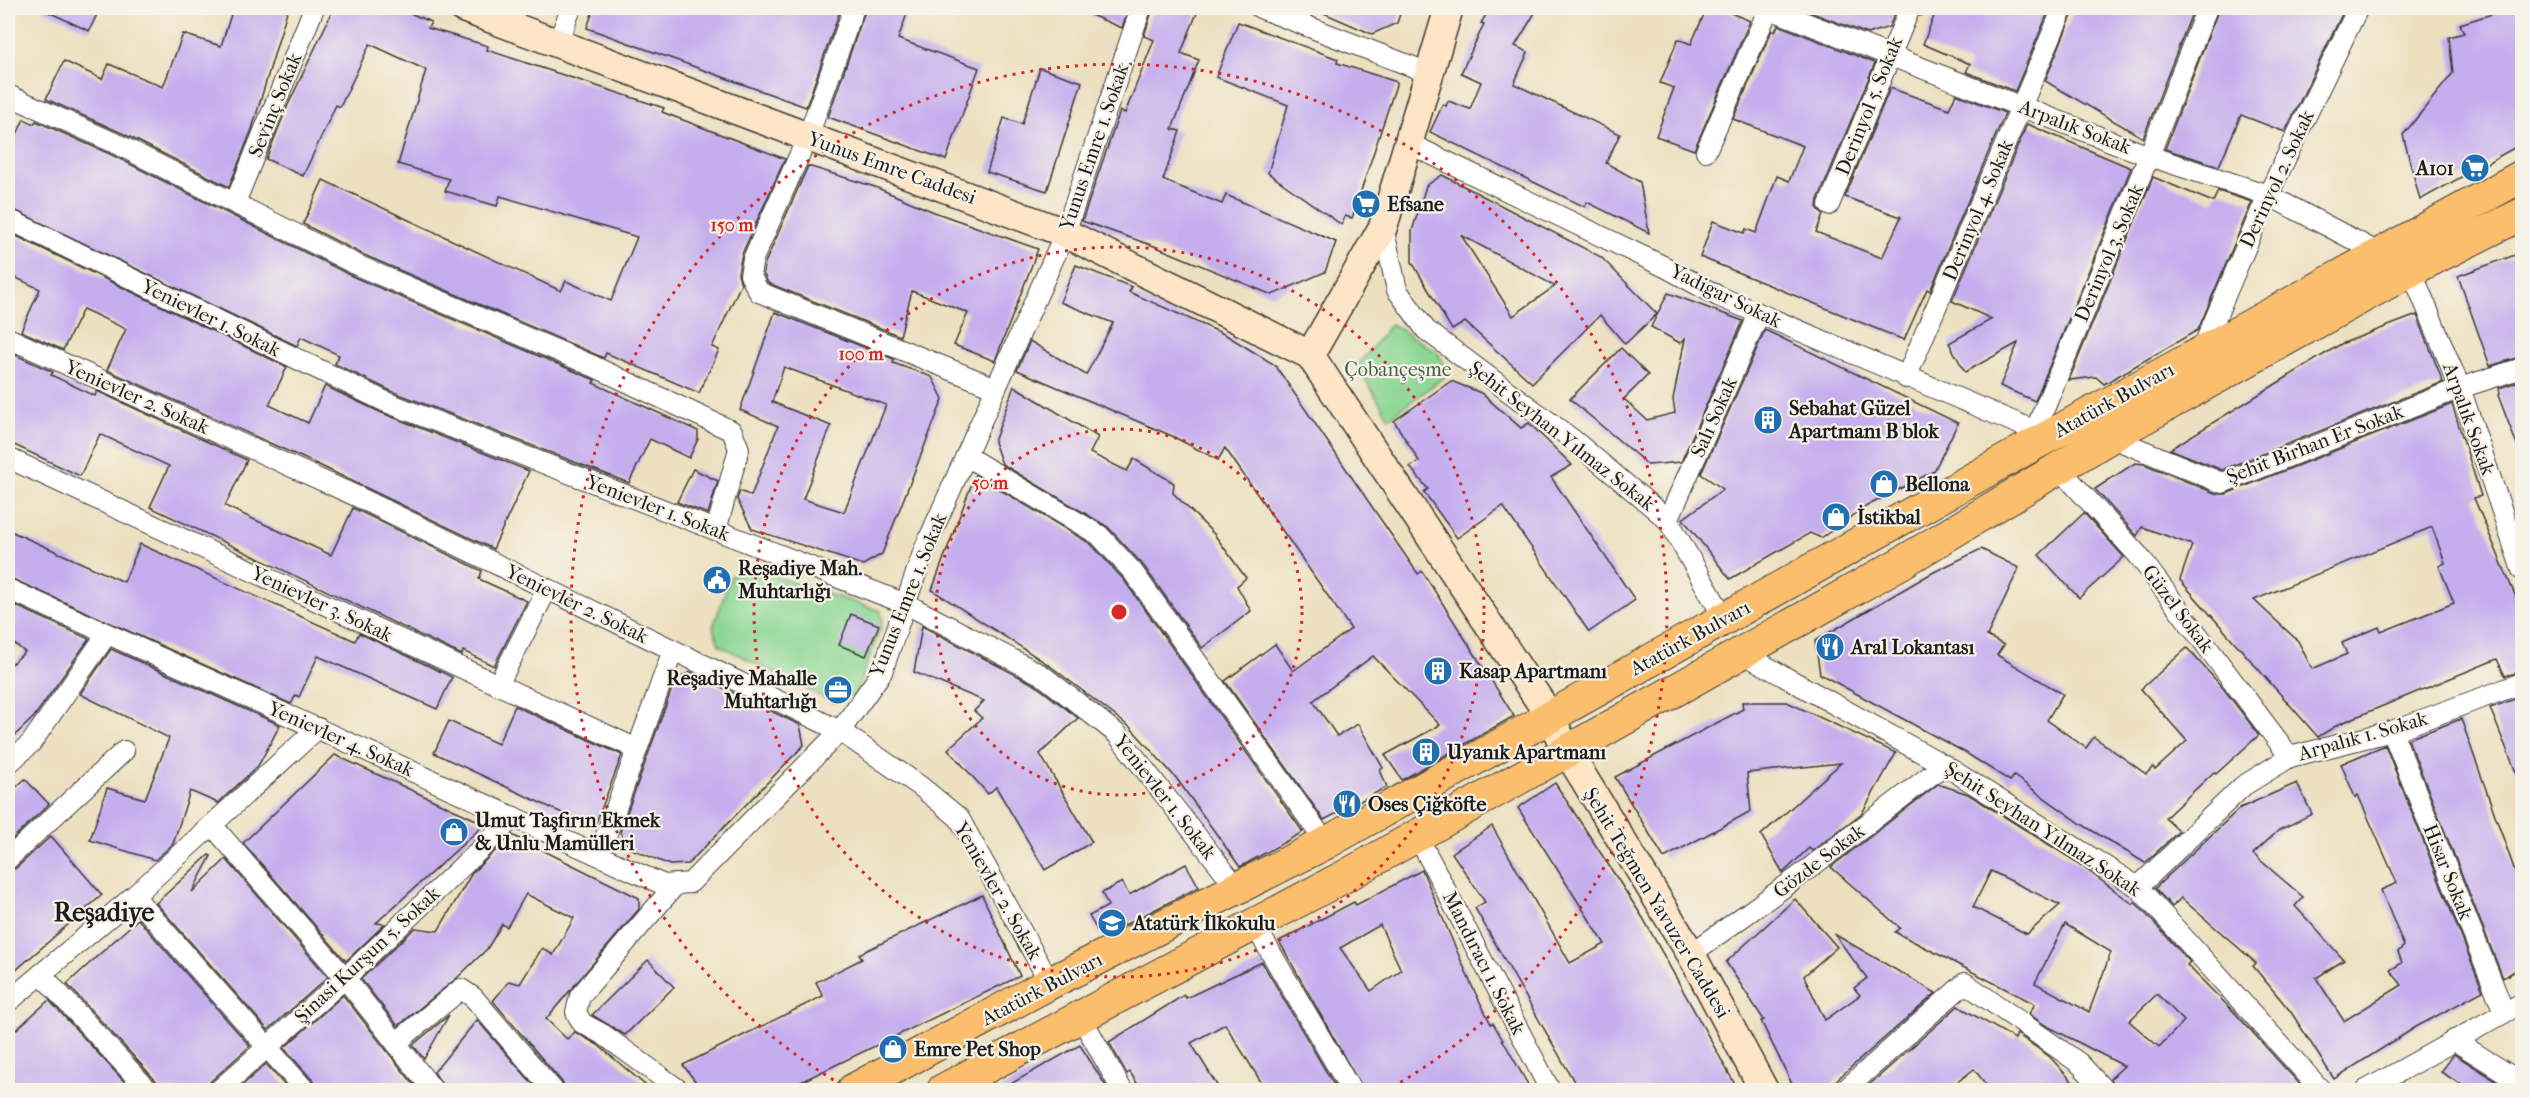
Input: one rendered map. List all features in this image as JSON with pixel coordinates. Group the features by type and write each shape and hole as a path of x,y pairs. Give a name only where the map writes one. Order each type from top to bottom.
{"main road":[{"name":"Atatürk Bulvarı","path":"853,1090 1050,983 1326,843 1725,620 2033,439 2201,352 2523,176"},
{"name":"Atatürk Bulvarı","path":"943,1090 1418,835 1901,563 2110,437 2411,270 2523,214"}],"street":[{"name":"Sevinç Sokak","path":"235,203 314,8"},
{"name":"Yunus Emre Caddesi","path":"463,8 1065,233 1310,355"},
{"path":"558,43 571,8"},
{"path":"854,8 808,136 753,259 750,275 759,292 996,388"},
{"name":"Yunus Emre 1. Sokak","path":"676,884 690,883 840,731 882,672 924,550 1065,233 1141,8"},
{"path":"1260,8 1429,73"},
{"path":"1310,355 1383,227 1449,8"},
{"path":"1706,151 1768,8"},
{"name":"Arpalık Sokak","path":"1768,8 2149,156 2268,195 2379,253"},
{"name":"Derinyol 5. Sokak","path":"1829,205 1910,8"},
{"name":"Derinyol 4. Sokak","path":"1906,378 2063,8"},
{"name":"Derinyol 3. Sokak","path":"2033,439 2207,8"},
{"name":"Derinyol 2. Sokak","path":"2201,352 2268,195 2358,8"},
{"path":"8,95 117,144 359,266 593,366 732,431 739,449 716,530"},
{"name":"Yadigar Sokak","path":"1408,143 1759,314 1906,378 2033,439"},
{"name":"Yenievler 1. Sokak","path":"8,219 386,402 906,604 1042,675 1117,734 1238,889"},
{"name":"Şehit Seyhan Yılmaz Sokak","path":"1383,227 1397,290 1426,330 1572,439 1668,520 1725,620"},
{"name":"Arpalık Sokak","path":"2411,270 2460,388 2523,570"},
{"name":"Salı Sokak","path":"1668,520 1759,314"},
{"name":"Yenievler 2. Sokak","path":"8,338 356,496 840,731 920,786 959,818 1050,983"},
{"name":"Şehit Teğmen Yavuzer Caddesi","path":"1310,355 1550,716 1567,751 1691,954 1764,1090"},
{"name":"Şehit Birhan Er Sokak","path":"2110,437 2222,483 2460,388 2523,369"},
{"path":"966,456 1099,535 1133,572 1326,843"},
{"name":"Yenievler 3. Sokak","path":"8,458 638,748"},
{"name":"Güzel Sokak","path":"2058,467 2138,555 2290,757"},
{"name":"Yenievler 4. Sokak","path":"8,589 664,885 676,884"},
{"path":"498,685 547,589"},
{"path":"8,764 32,743 107,633"},
{"path":"599,855 673,650"},
{"name":"Şehit Seyhan Yılmaz Sokak","path":"1742,652 1944,765 2138,887 2321,1090"},
{"name":"Arpalık 1. Sokak","path":"2138,887 2243,786 2290,757 2392,731 2523,683"},
{"path":"8,1002 134,896 318,728"},
{"name":"Hisar Sokak","path":"2392,731 2504,1012"},
{"path":"8,859 123,751"},
{"name":"Gözde Sokak","path":"1691,954 1798,878 1944,765"},
{"name":"Şinasi Kurşun 5. Sokak","path":"219,1090 345,978 514,817"},
{"path":"212,825 345,978 433,1090"},
{"name":"Mandıracı 1. Sokak","path":"1418,835 1550,1090"},
{"path":"676,884 580,996 576,1012 582,1023 604,1035 679,1090"},
{"path":"134,896 305,1090"},
{"path":"1254,924 1351,1090"},
{"path":"41,974 148,1090"},
{"path":"1846,1090 1965,984 2079,1064 2104,1090"},
{"path":"396,1043 461,989 473,998 554,1090"},
{"path":"2366,1090 2523,1003"},
{"path":"1081,1017 1122,1090"},
{"path":"2454,1040 2523,1083"}],"green space":[{"name":"Çobançeşme","path":"1391,324 1437,352 1450,373 1389,418 1357,366"},
{"path":"746,567 881,611 882,625 855,694 834,703 719,645 713,627 731,576"}],"building":[{"path":"40,8 100,8 89,31"},
{"path":"233,8 288,8 252,129 229,187 122,133 46,99 64,61 102,79 109,64 163,87 183,34 221,46"},
{"path":"334,8 398,8 431,22 428,28 488,46 487,50 664,108 662,112 785,159 742,254 738,273 741,284 712,347 719,350 699,393 606,353 604,358 364,255 303,224 323,180 561,291 566,281 611,301 637,237 500,196 497,206 445,191 449,179 398,164 426,70 370,44 340,107 336,105 303,176 266,159 288,105"},
{"path":"594,8 759,8 781,15 783,8 841,8 806,107 587,28"},
{"path":"866,8 909,8 898,39 979,68 946,160 828,117"},
{"path":"1074,8 1129,8 1122,28"},
{"path":"1153,8 1199,8 1181,53 1199,60 1172,129 1180,131 1163,180 1222,204 1226,195 1336,242 1325,272 1272,295 1154,246 1082,221 1120,111 1125,113 1154,40 1144,36"},
{"path":"1312,8 1402,8 1397,23 1372,34"},
{"path":"1490,8 1538,8 1515,46 1528,52 1514,84 1620,134 1606,163 1640,182 1649,233 1587,202 1585,207 1430,132 1443,104 1446,106 1448,101 1470,109 1481,82 1461,73 1484,24 1481,23"},
{"path":"1707,8 1719,8 1750,21 1694,150 1656,136 1674,88 1660,83 1678,39 1691,44"},
{"path":"1799,8 1897,8 1889,27 1868,34"},
{"path":"1922,8 1936,8 1936,10 1937,8 2050,8 2015,91 1966,72 1970,64 1923,44 1936,11 1920,16"},
{"path":"2075,8 2194,8 2143,138 2045,81"},
{"path":"2219,8 2345,8 2285,132 2241,115 2219,166 2165,149"},
{"path":"2511,8 2523,8 2523,143 2420,200 2403,135 2453,73 2449,37 2464,33 2460,24"},
{"path":"1238,22 1338,59 1337,63 1397,82 1352,218 1345,216 1342,225 1268,173 1288,105 1216,77"},
{"path":"1778,25 1875,63 1818,200 1817,207 1823,215 1816,232 1882,258 1901,217 1845,197 1890,88 1949,109 1956,94 2005,113 1930,291 1927,289 1904,340 1700,257 1713,221 1744,233 1746,229 1756,233 1777,176 1789,181 1803,146 1733,119 1772,30 1775,32"},
{"path":"1040,68 1082,82 1047,191 987,172 1004,118 1022,124"},
{"path":"24,119 34,124 36,121 112,155 354,277 595,380 593,383 698,431 698,439 689,458 650,439 629,483 391,391 335,364 339,355 301,337 297,346 8,207 8,154"},
{"path":"2027,124 2131,168 2035,401 2000,386 2018,343 1965,372 1949,343 1992,319 1952,301"},
{"path":"808,166 875,187 934,212 1038,249 995,361 954,345 968,313 912,291 900,336 768,283 763,273 765,263"},
{"path":"1442,175 1601,257 1657,314 1625,344 1600,315 1532,383 1465,322 1452,330 1412,262 1412,231 1426,186","holes":["1461,235 1555,286 1513,316"]},
{"path":"2153,177 2213,202 2218,191 2252,202 2198,330 2104,384 2096,377 2069,380"},
{"path":"8,232 287,367 269,405 308,423 325,386 382,413 529,471 493,549 321,466 107,370 126,329 83,309 63,350 21,331 40,289 8,274"},
{"path":"2523,252 2523,356 2490,366 2458,276"},
{"path":"1076,265 1132,287 1129,292 1226,335 1275,365 1418,574 1422,571 1514,716 1402,780 1385,755 1440,725 1373,656 1313,701 1337,736 1358,724 1383,768 1380,770 1387,787 1324,820 1225,681 1275,644 1293,671 1351,629 1225,448 1218,460 1172,436 1017,370 1030,341 1086,375 1113,323 1060,302"},
{"path":"1668,293 1743,321 1681,462 1648,465 1570,399 1621,348 1648,375 1624,399 1647,420 1675,413 1673,399 1685,339 1680,343 1651,327"},
{"path":"775,312 894,359 893,363 932,377 943,399 882,554 863,565 752,529 737,499 740,491 751,496 778,426 740,410","holes":["784,367 886,405 844,512 803,499 831,426 772,402"]},
{"path":"2417,315 2443,382 2222,470 2170,449 2341,344"},
{"path":"1765,330 1958,423 1934,471 1867,506 1821,538 1810,533 1730,579 1683,519 1723,489 1701,474"},
{"path":"11,353 53,372 51,375 95,396 97,391 247,460 225,506 331,555 353,508 482,571 479,579 527,601 494,666 463,651 462,655 150,507 169,466 100,434 80,476 8,442 8,360"},
{"path":"2523,380 2523,455 2521,456 2498,395 2500,394 2499,388"},
{"path":"1451,381 1481,393 1521,428 1529,423 1572,465 1551,477 1635,600 1589,632 1503,506 1457,538 1424,492 1428,489 1410,467 1419,461 1394,421"},
{"path":"1014,386 1098,437 1090,453 1127,471 1134,459 1174,483 1173,493 1214,534 1246,578 1237,586 1251,611 1202,648 1143,565 1108,527 1002,464 994,442"},
{"path":"2452,404 2481,496 2474,498 2523,614 2523,671 2505,676 2497,659 2339,724 2318,737 2180,580 2192,545 2142,527 2137,536 2095,489 2135,463 2144,464 2217,494 2226,494","holes":["2432,527 2445,563 2439,566 2454,603 2381,632 2379,627 2342,643 2347,654 2312,669 2298,641 2254,600"]},
{"path":"693,469 718,481 708,514 677,502"},
{"path":"975,475 1091,544 1124,580 1303,832 1240,867 1177,779 1131,728 1049,665 932,590"},
{"path":"2084,513 2124,557 2079,598 2039,555"},
{"path":"8,530 124,582 140,544 355,641 359,633 452,677 437,709 318,656 299,697 296,695 291,704 8,577"},
{"path":"1981,549 2019,568 1987,636 2004,645 1997,655 2063,694 2047,720 2086,748 2094,737 2146,774 2153,767 2155,770 2187,741 2141,689 2187,648 2223,688 2259,735 2216,774 2214,772 2165,818 2179,831 2145,863 2083,825 2014,776 2010,781 1966,753 1820,674 1815,641 1932,573"},
{"path":"8,602 89,639 34,717 8,742 8,667 25,652 8,639"},
{"path":"851,614 879,625 866,656 839,645"},
{"path":"922,626 1035,685 1078,718 1040,754 1092,842 1045,870 996,787 988,794 948,749 982,718 974,711 984,701 914,672"},
{"path":"111,649 280,725 258,766 218,803 190,791 173,844 155,860 90,840 107,788 145,799 169,738 80,694"},
{"path":"690,672 800,725 804,745 688,864 670,865 629,848 620,832 675,680"},
{"path":"2523,696 2523,787 2522,787 2490,708"},
{"path":"1742,702 1787,702 1896,753 1862,813 1812,851 1809,848 1783,873 1761,835 1841,763 1747,773 1751,811 1664,858 1615,777 1743,709"},
{"path":"515,706 622,755 594,828 434,753 449,721 498,744"},
{"path":"2461,719 2523,894 2523,966 2503,978 2408,739"},
{"path":"2385,745 2483,991 2416,1027 2334,1079 2291,1012 2253,966 2256,963 2181,898 2172,907 2155,888 2240,808 2297,783 2312,814 2279,830 2253,854 2303,897 2295,906 2344,960 2316,978 2344,1021 2402,985 2390,970 2402,963 2398,952 2404,946 2381,890 2397,883 2358,795 2355,797 2341,764"},
{"path":"335,755 485,824 376,923 385,924 346,961 243,843"},
{"path":"25,779 49,804 8,843 8,785 12,791"},
{"path":"1555,783 1643,918 1738,1090 1579,1090 1475,908 1485,902 1452,853 1492,826 1570,963 1605,944 1518,808"},
{"path":"1938,784 1968,794 2075,861 2133,904 2135,902 2190,962 2187,965 2234,1012 2305,1090 2116,1090 2110,1079 2124,1066 2045,1025 2029,1014 2035,1004 1895,932 1900,928 1831,867","holes":["1991,871 2060,905 2027,934 1973,907","2065,924 2111,952 2089,1012 2035,983","2157,994 2184,1021 2159,1047 2129,1021"]},
{"path":"512,835 639,898 639,909 546,1019 567,1039 575,1032 598,1045 651,1090 565,1090 562,1082 493,1001 509,981 520,984 542,948 553,955 574,918 526,894 507,927 502,924 487,949 457,978 398,1026 361,979 415,928 438,931 472,873"},
{"path":"51,836 102,895 8,977 8,871 16,868"},
{"path":"209,855 211,856 192,892 226,859 328,977 268,1030 156,903"},
{"path":"1186,864 1199,887 1101,937 1089,916 1108,906 1102,893 1122,882 1129,895"},
{"path":"1422,870 1472,986 1491,1024 1493,1023 1531,1090 1363,1090 1279,941 1354,902 1356,905","holes":["1380,925 1401,970 1371,991 1340,948"]},
{"path":"982,895 1020,976 784,1090 702,1090 683,1065 823,996 816,982 862,959 859,954"},
{"path":"1795,899 1837,947 1804,976 1825,1020 1860,995 1854,988 1867,978 1834,934 1936,993 1825,1090 1795,1090 1761,1021 1764,1020 1726,962"},
{"path":"138,919 250,1046 211,1081 207,1090 160,1090 157,1082 67,984"},
{"path":"648,960 674,987 625,1035 592,1015"},
{"path":"1262,962 1337,1090 1266,1090 1225,1024 1191,1043 1220,1090 1141,1090 1130,1072 1127,1074 1109,1042 1184,995 1186,998"},
{"path":"343,995 418,1090 317,1090 314,1082 284,1048"},
{"path":"49,1000 132,1090 8,1090 8,1037"},
{"path":"1958,1006 2015,1039 2017,1034 2050,1057 2080,1090 1990,1090 1974,1069 1947,1090 1870,1090 1867,1087"},
{"path":"449,1015 424,1059 413,1045"},
{"path":"477,1020 538,1090 445,1090 434,1072"},
{"path":"1080,1045 1106,1086 1097,1090 1000,1090"},
{"path":"2454,1054 2511,1090 2470,1090 2441,1072"},
{"path":"266,1064 289,1090 237,1090"}],"place":[{"name":"A101","path":"2475,168"},
{"name":"Efsane","path":"1366,204"},
{"name":"Sebahat Güzel Apartmanı B blok","path":"1768,420"},
{"name":"Bellona","path":"1884,484"},
{"name":"İstikbal","path":"1836,517"},
{"name":"Reşadiye Mah. Muhtarlığı","path":"717,580"},
{"name":"Aral Lokantası","path":"1830,647"},
{"name":"Kasap Apartmanı","path":"1438,671"},
{"name":"Reşadiye Mahalle Muhtarlığı","path":"838,690"},
{"name":"Uyanık Apartmanı","path":"1426,752"},
{"name":"Oses Çiğköfte","path":"1347,804"},
{"name":"Umut Taşfırın Ekmek & Unlu Mamülleri","path":"454,832"},
{"name":"Atatürk İlkokulu","path":"1112,923"},
{"name":"Emre Pet Shop","path":"893,1049"}],"district":[{"name":"Reşadiye","path":"104,912"}]}
